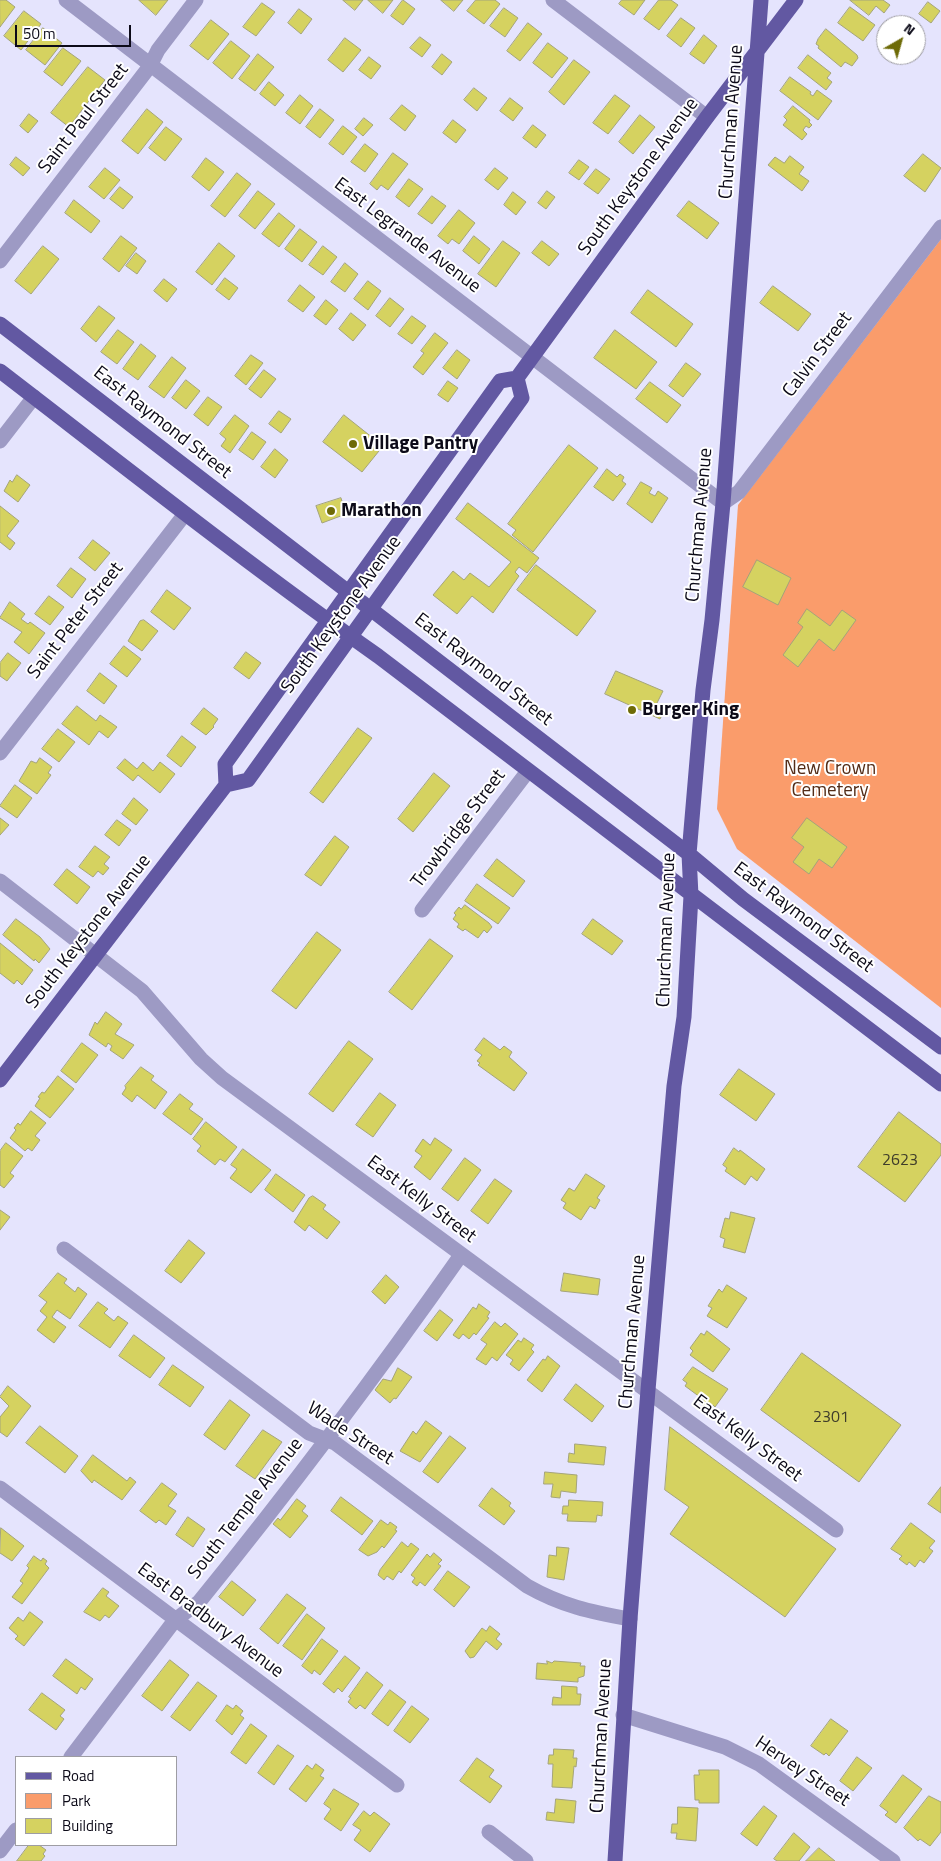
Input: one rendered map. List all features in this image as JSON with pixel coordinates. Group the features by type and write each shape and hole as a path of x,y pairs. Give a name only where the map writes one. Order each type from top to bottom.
{"main road":[{"name":"Churchman Avenue","path":"615,1861 623,1715 648,1390 674,1086 684,1017 691,896 689,854 703,690 712,620 723,503 761,0"},
{"name":"South Keystone Avenue","path":"0,1080 226,784 225,764 500,381 517,378 707,117 796,0"},
{"name":"East Raymond Street","path":"0,324 689,854 743,899 941,1047"},
{"path":"0,371 185,514 351,637 941,1084"},
{"name":"South Keystone Avenue","path":"226,784 248,780 351,637 522,398 517,378"}],"street":[{"name":"East Legrande Avenue","path":"66,0 723,503"},
{"name":"Saint Paul Street","path":"0,262 151,64 158,50 196,0"},
{"path":"553,0 707,117"},
{"name":"Calvin Street","path":"723,503 739,492 941,227"},
{"path":"0,441 34,397"},
{"name":"Saint Peter Street","path":"0,754 185,514"},
{"name":"Trowbridge Street","path":"422,910 528,771"},
{"name":"East Kelly Street","path":"0,881 151,999 211,1069 836,1530"},
{"name":"Wade Street","path":"64,1249 301,1427 325,1441 335,1443 527,1586 551,1599 579,1610 630,1619"},
{"name":"South Temple Avenue","path":"72,1756 176,1620 198,1602 325,1441 396,1348 461,1255"},
{"name":"East Bradbury Avenue","path":"0,1488 397,1785"},
{"name":"Hervey Street","path":"623,1715 725,1747 759,1764 892,1861"},
{"path":"0,1851 15,1831"},
{"path":"489,1832 526,1861"}],"green space":[{"name":"New Crown Cemetery","path":"941,239 941,1008 737,849 717,809 738,505"}],"building":[{"path":"0,0 6,0 15,7 0,27"},
{"path":"139,0 168,0 156,15"},
{"path":"343,0 363,0 355,10"},
{"path":"368,0 393,0 383,13"},
{"path":"403,0 415,9 403,25 391,16"},
{"path":"441,0 463,0 454,11"},
{"path":"476,0 495,0 500,4 484,24 467,11"},
{"path":"622,0 645,0 634,15 619,4"},
{"path":"659,0 671,0 678,5 659,30 644,19"},
{"path":"850,0 883,0 890,5 884,13 876,6 869,15"},
{"path":"928,2 940,11 931,23 926,19 926,15 919,14"},
{"path":"262,3 275,12 256,36 243,27"},
{"path":"850,7 875,25 863,41 838,23"},
{"path":"504,8 518,18 505,37 490,26"},
{"path":"299,9 312,19 301,34 288,23"},
{"path":"24,11 41,24 21,50 4,36"},
{"path":"681,18 695,28 681,47 667,36"},
{"path":"211,20 229,34 208,60 190,46"},
{"path":"528,23 542,34 520,61 507,51"},
{"path":"43,28 62,43 45,65 26,50"},
{"path":"826,29 857,55 858,58 852,66 845,62 841,67 818,48 819,46 816,44 818,39"},
{"path":"704,35 717,46 704,64 690,54"},
{"path":"420,37 431,45 422,57 410,48"},
{"path":"345,38 361,50 343,72 328,60"},
{"path":"231,41 250,56 232,79 213,63"},
{"path":"548,43 568,58 552,78 533,63"},
{"path":"63,48 81,61 62,86 44,72"},
{"path":"258,54 274,67 255,91 239,79"},
{"path":"442,54 452,62 442,75 432,67"},
{"path":"808,55 831,73 827,78 832,82 826,90 798,68"},
{"path":"369,57 381,66 371,79 359,70"},
{"path":"574,60 590,72 564,105 549,92"},
{"path":"88,67 105,80 69,127 51,113"},
{"path":"790,77 811,92 810,94 813,96 817,90 832,101 818,120 780,91"},
{"path":"269,82 284,95 275,106 260,94"},
{"path":"474,88 487,98 477,111 464,100"},
{"path":"300,95 313,106 300,124 286,113"},
{"path":"615,95 630,106 608,134 593,123"},
{"path":"510,98 523,108 513,121 500,111"},
{"path":"402,105 416,116 405,131 390,119"},
{"path":"793,106 810,120 809,122 812,125 809,128 806,126 803,130 807,134 802,140 783,125 787,120 784,117"},
{"path":"147,109 163,122 138,154 122,141"},
{"path":"320,109 334,120 320,138 306,127"},
{"path":"29,114 38,121 28,133 20,126"},
{"path":"640,115 655,127 633,154 619,142"},
{"path":"364,118 373,125 363,136 355,129"},
{"path":"453,120 466,130 456,143 443,133"},
{"path":"533,125 546,135 536,148 523,138"},
{"path":"343,126 357,137 343,155 329,144"},
{"path":"166,127 182,139 165,161 149,148"},
{"path":"365,144 378,154 365,172 351,162"},
{"path":"393,153 408,164 388,190 381,185 377,190 370,184"},
{"path":"923,154 941,168 925,192 904,176"},
{"path":"790,156 804,167 799,174 809,181 802,191 768,165 775,157 784,163"},
{"path":"16,157 30,168 23,176 10,165"},
{"path":"206,158 224,172 209,191 192,177"},
{"path":"579,160 589,167 579,180 569,173"},
{"path":"105,168 120,180 104,199 89,187"},
{"path":"495,168 508,178 498,190 485,180"},
{"path":"596,169 610,179 598,194 584,184"},
{"path":"237,173 251,184 225,217 211,206"},
{"path":"409,179 423,189 409,207 396,197"},
{"path":"120,187 133,197 123,209 110,199"},
{"path":"258,191 275,204 255,229 239,216"},
{"path":"547,191 555,197 546,209 538,203"},
{"path":"513,192 526,202 516,215 504,205"},
{"path":"432,196 446,206 432,224 418,214"},
{"path":"74,200 100,221 91,233 65,213"},
{"path":"689,201 719,223 707,239 677,216"},
{"path":"459,210 475,223 459,244 452,239 448,244 438,236"},
{"path":"279,213 295,226 279,247 262,234"},
{"path":"300,229 317,242 302,262 285,249"},
{"path":"121,236 137,248 119,272 103,259"},
{"path":"474,236 490,249 479,264 463,251"},
{"path":"503,241 520,253 496,287 478,274"},
{"path":"542,241 559,254 549,266 532,253"},
{"path":"219,243 235,256 212,285 196,272"},
{"path":"43,246 59,259 31,294 15,281"},
{"path":"323,246 337,257 323,275 309,265"},
{"path":"136,253 146,261 137,274 126,266"},
{"path":"345,263 358,274 345,292 331,282"},
{"path":"225,278 238,288 229,300 216,290"},
{"path":"164,279 177,289 167,302 154,291"},
{"path":"368,281 381,291 368,310 354,299"},
{"path":"300,285 315,297 303,312 288,301"},
{"path":"773,286 811,314 798,331 760,303"},
{"path":"648,290 693,324 676,347 631,313"},
{"path":"390,298 404,309 390,327 376,316"},
{"path":"326,300 338,310 326,325 314,316"},
{"path":"99,306 115,318 96,342 81,329"},
{"path":"351,313 366,325 353,341 339,329"},
{"path":"412,316 426,326 412,344 398,334"},
{"path":"118,330 134,342 117,364 101,352"},
{"path":"615,330 657,362 636,389 594,358"},
{"path":"435,333 448,343 423,375 413,367 424,353 421,351"},
{"path":"141,344 156,356 138,380 123,369"},
{"path":"457,350 470,360 457,379 443,368"},
{"path":"251,355 263,363 246,385 235,376"},
{"path":"172,357 186,368 164,398 149,387"},
{"path":"686,363 701,374 683,397 669,386"},
{"path":"264,370 276,379 261,398 249,389"},
{"path":"186,380 200,391 186,409 172,398"},
{"path":"448,381 458,388 448,402 438,395"},
{"path":"650,382 681,405 667,423 636,399"},
{"path":"208,397 222,407 208,426 194,415"},
{"path":"279,411 291,419 281,433 269,424"},
{"path":"235,415 249,426 230,453 221,446 226,439 220,434"},
{"name":"Village Pantry","path":"344,415 383,446 362,472 323,442"},
{"path":"252,432 266,442 253,460 239,450"},
{"path":"569,445 598,468 533,552 512,535 516,530 508,524"},
{"path":"275,449 288,460 275,478 261,467"},
{"path":"607,469 617,477 620,474 624,477 622,481 626,484 613,501 594,487"},
{"path":"17,475 30,485 18,502 4,491 10,480 12,482"},
{"path":"641,482 652,488 649,493 655,496 658,491 668,498 652,523 627,504"},
{"path":"341,498 346,514 322,523 316,506"},
{"path":"468,503 539,558 527,573 519,567 515,572 519,576 493,613 472,596 457,614 433,595 453,571 464,580 470,573 489,587 511,562 456,519"},
{"path":"0,506 19,521 7,536 15,543 10,550 0,542"},
{"path":"93,540 110,553 95,571 79,558"},
{"path":"757,560 791,578 778,605 743,587"},
{"path":"536,565 596,611 577,636 517,590"},
{"path":"71,568 86,579 72,598 57,586"},
{"path":"167,590 191,608 174,630 151,612"},
{"path":"49,596 64,607 50,625 35,614"},
{"path":"10,602 25,614 21,619 28,624 30,622 45,633 29,654 14,642 22,632 0,618"},
{"path":"807,609 830,626 842,610 856,620 834,651 819,639 798,667 783,655 803,627 798,623"},
{"path":"144,620 158,631 142,651 128,641 140,621"},
{"path":"124,646 141,659 127,677 110,664"},
{"path":"246,652 261,663 249,679 234,668"},
{"path":"8,653 21,663 7,681 0,676 0,663"},
{"path":"616,671 663,691 655,707 664,711 660,719 605,694"},
{"path":"100,673 117,686 104,704 87,691"},
{"path":"77,706 96,721 100,715 117,727 108,738 99,731 89,745 62,724"},
{"path":"204,708 218,719 214,727 206,735 191,724"},
{"path":"358,728 372,738 323,803 310,793"},
{"path":"58,729 75,742 59,762 42,749"},
{"path":"182,736 196,747 181,767 167,756"},
{"path":"40,758 52,767 48,773 51,775 37,794 19,781 31,761 36,763"},
{"path":"125,759 137,769 143,762 153,771 160,762 175,774 160,793 138,775 133,781 117,768"},
{"path":"434,773 450,786 413,832 398,819"},
{"path":"15,785 32,798 17,818 0,806"},
{"path":"134,798 148,810 136,825 122,814"},
{"path":"0,818 9,825 0,835"},
{"path":"807,818 847,847 832,868 819,859 809,874 793,862 804,847 792,838"},
{"path":"117,820 131,830 119,846 105,835"},
{"path":"335,836 349,847 321,886 305,875"},
{"path":"95,846 110,857 104,864 109,868 103,875 98,871 93,877 79,867"},
{"path":"497,859 525,881 513,897 484,876"},
{"path":"67,869 90,887 77,904 54,885"},
{"path":"477,884 510,908 498,924 465,901"},
{"path":"465,905 489,923 492,927 487,933 484,930 478,938 465,929 463,931 457,927 459,924 453,919 456,915 454,913 459,907 461,909"},
{"path":"16,919 40,937 50,949 39,963 3,935"},
{"path":"593,919 623,941 612,955 582,934"},
{"path":"317,932 341,950 296,1009 272,991"},
{"path":"430,939 453,956 412,1010 389,992"},
{"path":"0,943 33,970 22,985 17,980 14,984 0,973"},
{"path":"106,1012 122,1024 115,1034 134,1045 123,1059 110,1050 112,1046 108,1043 106,1047 89,1035 95,1022 97,1024"},
{"path":"484,1038 500,1050 504,1046 512,1052 509,1057 527,1073 514,1091 478,1065 480,1063 477,1061 482,1055 475,1050"},
{"path":"349,1041 373,1059 333,1112 309,1094"},
{"path":"82,1043 98,1055 76,1083 61,1071"},
{"path":"141,1067 154,1076 151,1080 167,1092 155,1109 137,1095 132,1102 122,1094 126,1088 125,1086"},
{"path":"739,1069 775,1094 756,1121 720,1095"},
{"path":"58,1076 74,1089 50,1118 35,1106 40,1098 38,1097 42,1092 44,1093"},
{"path":"380,1093 396,1105 373,1137 356,1125"},
{"path":"180,1094 193,1104 189,1109 203,1119 191,1135 163,1114"},
{"path":"31,1111 46,1123 35,1136 40,1140 32,1151 28,1148 25,1151 10,1138 16,1130 14,1128 18,1123 20,1125"},
{"path":"899,1112 941,1144 941,1155 905,1202 858,1167"},
{"path":"206,1122 237,1147 225,1162 220,1159 215,1165 197,1151 201,1146 193,1139"},
{"path":"435,1138 452,1150 430,1180 414,1167 422,1156 415,1151 423,1139 430,1145"},
{"path":"6,1143 23,1156 10,1173 14,1176 4,1188 0,1185 0,1151"},
{"path":"734,1148 739,1152 740,1150 765,1169 757,1181 751,1176 745,1185 725,1171 727,1168 723,1165"},
{"path":"243,1149 271,1170 251,1193 230,1178 237,1169 231,1165"},
{"path":"465,1158 481,1170 458,1201 442,1189"},
{"path":"276,1174 305,1195 293,1212 265,1190"},
{"path":"586,1174 605,1186 597,1198 600,1200 595,1209 590,1206 581,1220 563,1208 566,1203 561,1200 569,1188 574,1191"},
{"path":"495,1179 512,1191 488,1224 471,1211"},
{"path":"313,1196 326,1205 323,1209 340,1222 327,1239 309,1225 305,1231 294,1222 309,1198"},
{"path":"0,1210 10,1217 0,1230"},
{"path":"731,1212 755,1218 745,1253 723,1247 725,1239 720,1237 725,1218 729,1219"},
{"path":"189,1240 205,1253 181,1283 165,1271"},
{"path":"58,1273 67,1279 64,1283 75,1292 78,1287 87,1294 70,1319 57,1310 52,1317 66,1327 54,1343 37,1330 47,1317 40,1311 47,1302 39,1296"},
{"path":"564,1273 600,1279 598,1295 561,1291"},
{"path":"386,1275 399,1287 385,1304 372,1292"},
{"path":"727,1285 747,1298 727,1328 707,1316 712,1308 708,1306 719,1289 722,1292"},
{"path":"98,1302 108,1309 104,1313 114,1321 118,1316 128,1323 110,1348 79,1326"},
{"path":"479,1304 490,1312 487,1317 489,1318 476,1335 474,1333 469,1339 463,1334 459,1339 453,1335 473,1307 476,1309"},
{"path":"440,1310 453,1320 437,1341 424,1331"},
{"path":"495,1322 501,1327 505,1323 518,1334 497,1361 492,1357 486,1365 476,1359 487,1344 481,1340"},
{"path":"707,1331 730,1349 713,1372 690,1355 693,1351 690,1348 701,1333 704,1335"},
{"path":"134,1335 165,1358 150,1378 119,1356"},
{"path":"524,1338 534,1345 531,1349 534,1352 519,1371 510,1364 513,1360 506,1355 518,1340 521,1342"},
{"path":"802,1353 901,1425 859,1482 761,1410"},
{"path":"548,1356 560,1366 542,1392 527,1380 543,1359 545,1360"},
{"path":"173,1365 204,1387 190,1407 159,1385"},
{"path":"693,1367 728,1389 715,1407 713,1405 710,1410 701,1404 704,1400 685,1386 687,1383 683,1380"},
{"path":"398,1368 412,1377 396,1399 394,1398 390,1403 375,1390 383,1379 391,1381"},
{"path":"576,1384 604,1406 592,1422 564,1400"},
{"path":"8,1386 31,1406 7,1437 0,1432 0,1417 9,1406 0,1397"},
{"path":"230,1400 250,1415 225,1450 204,1435"},
{"path":"426,1421 442,1433 420,1462 400,1451 413,1431 416,1434"},
{"path":"40,1426 78,1456 65,1473 26,1443"},
{"path":"670,1427 836,1549 785,1617 670,1534 689,1507 665,1490"},
{"path":"263,1430 282,1442 255,1479 236,1466"},
{"path":"450,1436 466,1448 438,1483 423,1472"},
{"path":"575,1444 606,1447 604,1465 568,1462 569,1453 574,1454"},
{"path":"93,1455 127,1481 130,1477 136,1482 122,1500 94,1480 92,1483 81,1471"},
{"path":"545,1472 577,1475 576,1493 561,1491 560,1498 551,1497 553,1484 544,1484"},
{"path":"162,1483 177,1494 168,1506 176,1511 166,1525 159,1520 156,1523 140,1511"},
{"path":"941,1487 941,1513 928,1504"},
{"path":"492,1488 511,1503 509,1506 515,1511 504,1525 479,1506"},
{"path":"341,1497 373,1521 362,1535 331,1511"},
{"path":"297,1499 306,1506 302,1511 308,1516 290,1538 273,1524 278,1518 280,1520"},
{"path":"569,1500 603,1502 602,1516 597,1515 596,1522 567,1521 568,1514 562,1514 563,1506 568,1506"},
{"path":"188,1517 205,1529 193,1547 176,1535"},
{"path":"381,1520 388,1525 390,1522 397,1527 395,1530 397,1531 384,1548 382,1546 377,1552 368,1556 359,1550"},
{"path":"911,1523 935,1541 929,1548 933,1551 924,1563 920,1560 915,1567 909,1562 907,1565 899,1559 902,1556 891,1549"},
{"path":"1,1528 24,1546 12,1561 0,1553"},
{"path":"402,1542 408,1547 411,1543 419,1549 401,1573 399,1571 393,1580 387,1576 384,1580 378,1575 380,1570"},
{"path":"557,1547 569,1548 564,1580 547,1577 549,1555 556,1556"},
{"path":"434,1553 442,1560 438,1564 441,1566 425,1586 420,1582 417,1586 412,1582 415,1578 411,1575 427,1554 430,1557"},
{"path":"34,1556 41,1561 43,1558 47,1561 45,1564 49,1568 22,1604 12,1597 23,1583 20,1581 29,1568 27,1566"},
{"path":"448,1571 470,1587 454,1607 434,1590"},
{"path":"232,1581 256,1600 243,1616 219,1597"},
{"path":"103,1588 109,1592 106,1596 119,1606 109,1618 105,1615 100,1621 84,1612"},
{"path":"287,1594 306,1608 278,1644 260,1629"},
{"path":"30,1612 43,1622 24,1646 15,1639 18,1636 9,1628 18,1617 23,1621"},
{"path":"307,1614 325,1628 302,1660 283,1646"},
{"path":"490,1626 500,1634 496,1639 502,1644 497,1650 486,1641 474,1657 470,1658 465,1651 482,1628 486,1631"},
{"path":"322,1639 338,1651 320,1675 314,1670 312,1674 302,1666"},
{"path":"345,1656 360,1668 342,1692 338,1688 334,1693 323,1684"},
{"path":"66,1659 93,1679 85,1690 81,1687 77,1694 53,1676"},
{"path":"170,1660 189,1675 162,1711 142,1696"},
{"path":"547,1661 552,1663 554,1661 581,1663 580,1666 585,1666 584,1676 578,1678 578,1682 536,1679 537,1663 547,1664"},
{"path":"367,1672 383,1685 365,1709 360,1705 356,1709 348,1702 351,1698 349,1697"},
{"path":"198,1682 217,1696 190,1731 171,1717"},
{"path":"562,1686 577,1687 577,1694 581,1694 580,1705 552,1705 553,1697 561,1698"},
{"path":"390,1690 406,1702 388,1726 372,1714"},
{"path":"42,1693 65,1710 60,1716 64,1719 56,1730 29,1710"},
{"path":"227,1705 233,1709 236,1705 243,1711 240,1715 244,1718 232,1735 216,1721"},
{"path":"412,1706 429,1719 410,1743 394,1731"},
{"path":"831,1719 848,1731 829,1756 826,1753 824,1755 811,1746"},
{"path":"251,1724 267,1736 246,1764 231,1753"},
{"path":"278,1745 294,1756 274,1785 258,1773"},
{"path":"554,1749 574,1750 573,1758 577,1758 576,1767 574,1766 572,1788 552,1787 553,1764 548,1764 549,1755 553,1755"},
{"path":"857,1757 872,1768 853,1791 840,1781"},
{"path":"477,1758 494,1770 489,1777 502,1786 490,1803 460,1781"},
{"path":"316,1764 324,1770 320,1776 324,1778 306,1802 289,1789 307,1765 312,1769"},
{"path":"699,1770 719,1770 719,1803 699,1803 699,1800 695,1800 694,1775 699,1775"},
{"path":"903,1775 922,1789 896,1823 885,1815 888,1812 880,1806"},
{"path":"334,1789 359,1804 341,1831 324,1819 331,1809 324,1804"},
{"path":"929,1796 941,1802 941,1832 930,1846 920,1839 918,1841 904,1828"},
{"path":"556,1799 576,1801 574,1823 546,1820 547,1812 554,1813"},
{"path":"764,1806 777,1816 757,1846 741,1834"},
{"path":"678,1807 698,1808 696,1841 676,1839 677,1833 671,1833 672,1824 677,1824"},
{"path":"364,1811 370,1816 374,1812 390,1824 370,1852 354,1840 361,1830 353,1825"},
{"path":"794,1833 810,1847 799,1861 777,1861 774,1859"},
{"path":"28,1846 40,1846 46,1850 43,1854 45,1856 41,1861 17,1861"},
{"path":"819,1848 835,1861 806,1861"}],"place":[{"name":"Village Pantry","path":"353,444"},
{"name":"Marathon","path":"331,511"},
{"name":"Burger King","path":"632,710"}]}
